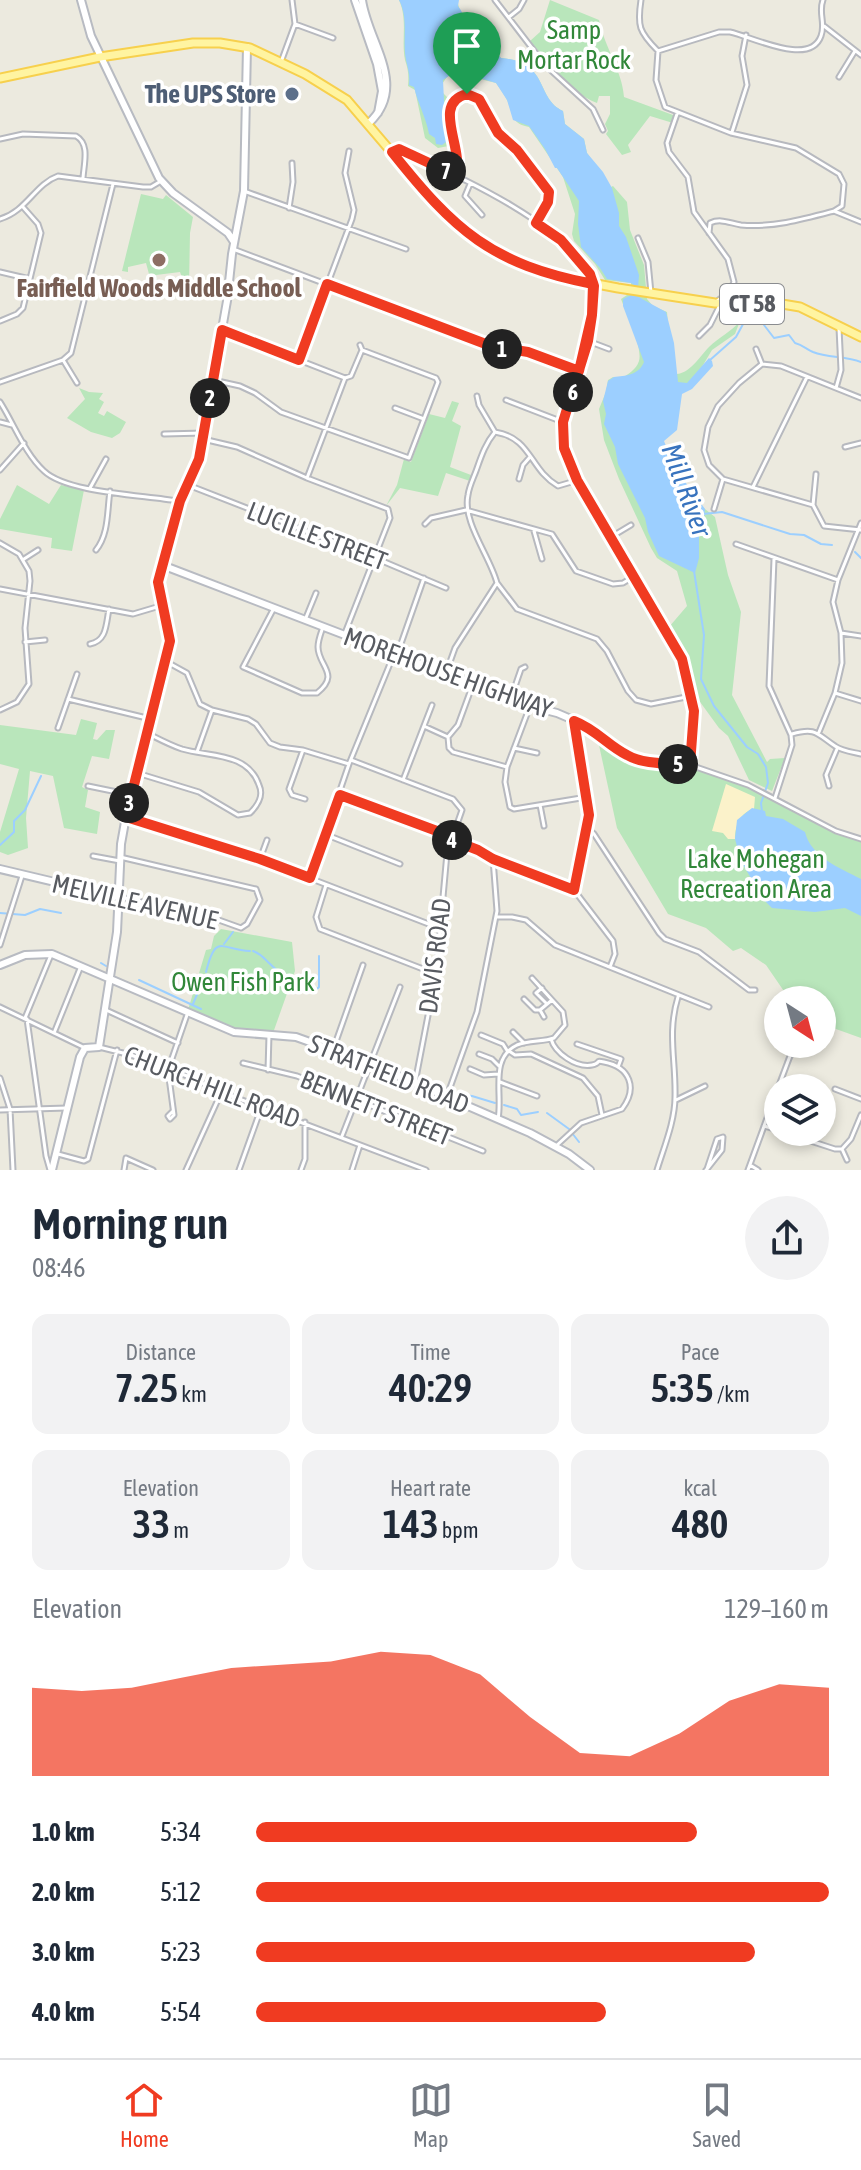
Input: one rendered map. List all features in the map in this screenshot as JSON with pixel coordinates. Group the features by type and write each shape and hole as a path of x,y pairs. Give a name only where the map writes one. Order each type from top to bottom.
{"main road":[{"path":"81,0 86,24 100,57 161,181 222,229 234,245"},
{"path":"355,0 377,64 382,91 378,113"},
{"path":"362,0 383,62 387,94 383,108 369,123"},
{"name":"CT 58","path":"0,78 100,57 193,43 247,47 281,62 343,97 369,123 436,206 479,242 513,262 593,284 636,291 718,303 800,307 861,337"},
{"path":"99,1047 117,932 120,859 130,794 167,662 170,641 158,582 180,501 199,459 244,191 247,47"},
{"path":"222,229 237,225"},
{"path":"593,284 588,341 563,422 564,448 577,480 682,659 691,696 694,734 690,765"},
{"name":"MOREHOUSE HIGHWAY","path":"162,565 592,728 635,759 690,765"},
{"name":"MELVILLE AVENUE","path":"0,869 118,897"},
{"path":"1,962 25,955 52,954"},
{"name":"STRATFIELD ROAD","path":"52,954 234,1032 296,1037 371,1064 556,1146 590,1170"},
{"name":"CHURCH HILL ROAD","path":"85,1048 99,1047"},
{"path":"51,1170 75,1073 85,1048"}],"street":[{"path":"281,62 295,24 292,0"},
{"path":"495,0 545,65 593,109 603,130"},
{"path":"509,17 524,0"},
{"path":"641,0 642,35 658,51"},
{"path":"658,51 719,32 746,35 801,52 816,46 824,26 820,9 823,0"},
{"path":"295,24 333,38"},
{"path":"824,26 861,55"},
{"path":"731,133 747,85 742,56 746,35"},
{"path":"658,51 655,67 659,94 665,107 731,133 796,148 839,174 844,184 842,206 834,211 776,224 744,225 718,220 710,223 709,233"},
{"path":"839,77 855,51"},
{"path":"455,175 460,165 449,116 450,107 458,96 473,95 479,99 498,133 517,150 549,192 548,202 536,223"},
{"path":"677,114 667,148 688,177 694,212 728,259 734,282 718,303 710,325 699,336"},
{"path":"0,139 23,134 81,138 85,148 83,178"},
{"path":"392,152 399,149 511,205 568,247 586,268 593,284"},
{"path":"299,360 350,227 354,210 345,173 349,151"},
{"path":"289,208 292,163"},
{"path":"0,219 23,207 54,177 151,187 161,181"},
{"path":"0,382 63,360 74,346 113,184"},
{"path":"470,184 465,196 482,215"},
{"path":"244,191 406,249"},
{"path":"0,321 21,310 41,233 38,224 23,207"},
{"path":"834,211 861,222"},
{"path":"638,238 648,262 651,293"},
{"path":"234,245 491,346 528,352 579,371"},
{"path":"0,272 30,279"},
{"path":"731,289 745,304"},
{"path":"836,388 841,370 839,325"},
{"path":"213,380 240,386 281,412 407,458 412,457 438,382 436,378 361,347 351,376 345,378 222,330"},
{"path":"588,341 609,349"},
{"path":"756,349 762,364"},
{"path":"63,360 77,383"},
{"path":"813,505 723,479 709,465 704,450 708,427 718,406 762,364 781,366 861,398"},
{"path":"753,487 807,377"},
{"path":"307,478 345,378"},
{"path":"477,396 495,432 513,436 549,480 558,486 577,480"},
{"path":"506,400 563,422"},
{"path":"0,402 46,473 66,483 180,501"},
{"path":"395,408 424,419"},
{"path":"0,422 14,424"},
{"path":"495,432 483,450 468,495 468,511 472,529 487,553 497,583 517,609 597,639 636,700 651,704 691,696"},
{"path":"164,434 203,436 237,447 388,509 390,518 345,635"},
{"path":"0,470 24,443"},
{"path":"845,447 861,443"},
{"path":"519,479 523,465 530,457"},
{"path":"90,488 106,459"},
{"path":"816,474 813,505 824,526 859,530"},
{"path":"714,509 723,479"},
{"name":"LUCILLE STREET","path":"188,485 446,588"},
{"path":"96,550 101,544 108,518 110,491"},
{"path":"425,524 431,518 468,511 552,534 572,568 584,575 613,584 633,577"},
{"path":"819,732 835,693 842,663 841,633 833,602 838,580 861,523"},
{"path":"611,537 631,525"},
{"path":"534,531 542,559"},
{"path":"0,543 12,548 24,560 29,571 25,642 29,679 17,702 0,710"},
{"path":"736,544 838,580"},
{"path":"24,560 38,550"},
{"path":"774,559 769,686 791,735 790,758 775,798"},
{"path":"310,878 350,762 424,578"},
{"path":"446,673 455,648 497,583"},
{"path":"0,589 138,614 162,605"},
{"path":"305,620 316,593"},
{"path":"274,608 243,667 302,693 317,693 327,682 328,671 318,650 323,627"},
{"path":"90,644 99,642 104,636 109,609"},
{"path":"841,633 861,636"},
{"path":"25,642 45,640"},
{"path":"167,662 187,673 195,697 212,710 197,752"},
{"path":"511,698 521,669 525,667"},
{"path":"58,728 77,674"},
{"path":"473,684 458,725 448,737 449,748 453,752 507,767"},
{"path":"835,693 861,701"},
{"path":"68,699 151,719"},
{"path":"403,780 432,705"},
{"path":"530,706 507,767 505,782 510,807 514,809 587,797"},
{"name":"DAVIS ROAD","path":"212,710 248,719 256,724 270,743 280,747 350,762 459,803 462,815 446,859 436,974 415,1083"},
{"path":"574,721 589,815 574,890"},
{"path":"425,727 448,737"},
{"path":"791,735 804,731 819,732 837,749 861,754"},
{"path":"137,773 199,792 238,815 250,813 259,801 261,792 258,780 244,765 227,757 179,748 147,733"},
{"path":"514,748 537,753"},
{"path":"829,786 826,775 837,749"},
{"path":"303,750 289,789 292,795 305,799"},
{"name":"MOREHOUSE HIGHWAY","path":"690,765 775,798 836,831 861,839"},
{"path":"88,786 130,794"},
{"path":"340,795 574,890 613,941 615,954 610,967"},
{"path":"540,805 544,826"},
{"path":"126,817 260,859 440,928"},
{"path":"587,828 600,842 665,939 699,952 749,990 755,990"},
{"path":"327,835 400,864"},
{"path":"260,859 267,840"},
{"path":"93,856 120,859"},
{"name":"MELVILLE AVENUE","path":"118,897 216,919 241,928 247,924 260,900 256,889 120,859"},
{"path":"446,1097 477,1012 496,917 493,859"},
{"path":"0,945 22,876"},
{"path":"326,885 316,914 320,929 436,974"},
{"path":"496,917 526,920 555,945 709,1007"},
{"path":"51,1170 46,1156 26,1019 52,954"},
{"path":"333,1050 363,965"},
{"path":"54,1033 81,966"},
{"path":"498,1119 501,1104 499,1066 508,1051 524,1043 551,1039 560,1033 565,1023 563,1012 532,978"},
{"path":"341,1138 400,987"},
{"path":"542,988 536,993 547,1004"},
{"path":"657,1170 676,1100 671,1035 678,997"},
{"path":"524,999 532,1009 540,1010 552,1000"},
{"name":"CHURCH HILL ROAD","path":"0,1007 85,1048"},
{"path":"106,1010 178,1043"},
{"path":"540,1010 544,1017"},
{"path":"173,1111 168,1070 188,1012"},
{"path":"513,1032 524,1043"},
{"path":"268,1070 269,1035"},
{"path":"481,1035 503,1044 514,1054 535,1055 583,1078 598,1096 602,1116"},
{"path":"551,1039 555,1050 561,1055 585,1065 600,1061 618,1067 630,1078 630,1096 622,1109 581,1123 556,1146"},
{"path":"577,1044 621,1059 618,1067"},
{"name":"CHURCH HILL ROAD","path":"99,1047 117,1050 199,1080 221,1092 426,1170"},
{"path":"55,1153 84,1161 88,1158 117,1050"},
{"path":"600,1051 600,1061"},
{"path":"479,1054 492,1059 499,1066"},
{"name":"BENNETT STREET","path":"243,1063 287,1073 483,1151"},
{"path":"470,1069 484,1075 498,1074"},
{"path":"0,1078 10,1109 13,1170"},
{"path":"500,1082 537,1096"},
{"path":"676,1100 705,1086"},
{"path":"836,1089 861,1099"},
{"path":"186,1170 221,1092"},
{"path":"239,1170 262,1106"},
{"path":"0,1110 67,1108"},
{"path":"826,1146 842,1149 851,1139 861,1115"},
{"path":"301,1170 305,1159 305,1122"},
{"path":"758,1170 749,1168 764,1126"},
{"path":"723,1137 722,1150 706,1169 717,1139 723,1137"},
{"path":"352,1170 360,1145"},
{"path":"842,1149 847,1160"},
{"path":"124,1170 126,1158 153,1170"},
{"path":"398,1170 401,1162"}],"green space":[{"path":"399,0 457,0 465,25 474,38 501,58 517,61 535,73 548,98 563,111 565,124 584,139 587,153 611,187 627,202 630,230 644,265 647,299 653,306 667,312 672,374 688,369 740,321 735,334 712,350 696,377 677,391 656,443 700,505 715,517 728,575 741,612 732,695 767,762 785,758 772,791 749,780 728,736 695,695 685,659 669,627 687,606 677,571 657,558 651,548 604,440 599,409 608,380 613,377 621,379 639,361 636,339 621,299 630,293 631,283 605,280 574,241 575,214 563,177 529,127 519,124 514,118 507,99 496,83 476,78 459,69 447,77 442,84 443,93 450,100 448,116 454,145 438,148 425,138 415,90 408,86 403,15"},
{"name":"Samp Mortar Rock","path":"550,0 599,20 624,97 673,115 673,123 650,116 628,145 631,152 622,155 606,134 610,96 599,96 597,103 577,92 530,41 540,32"},
{"path":"141,194 163,199 166,195 193,217 189,287 186,288 180,272 156,275 158,284 152,285 146,263 128,267 128,272 122,271"},
{"path":"79,388 103,393 99,399 104,402 98,413 104,416 107,411 126,422 120,433 112,438 91,432 67,418 85,399"},
{"path":"452,401 459,403 452,421 461,426 450,467 471,475 470,481 446,473 438,496 400,488 386,506 397,485 404,459 411,462 429,414 445,418"},
{"path":"17,485 49,504 61,485 84,490 72,551 51,548 52,538 0,529 0,519"},
{"path":"81,719 97,723 93,739 97,740 106,730 115,730 109,759 92,756 82,787 88,790 85,807 100,812 97,834 64,828 53,776 30,771 26,818 28,848 8,855 0,852 0,832 19,769 0,764 0,725 76,735"},
{"name":"Lake Mohegan Recreation Area","path":"597,736 621,756 689,768 725,779 759,792 837,834 861,841 861,1038 836,1029 836,986 780,986 766,965 741,948 733,951 706,928 668,914 617,828"},
{"name":"Owen Fish Park","path":"221,929 292,942 295,971 273,1033 240,1031 188,1010 206,950 211,949 214,936"}],"sand":[{"path":"726,784 755,797 754,809 739,820 735,839 712,831"}],"water":[{"path":"399,0 459,0 458,6 475,39 501,58 517,61 535,73 548,98 563,111 565,124 584,139 587,153 612,188 619,226 639,275 638,288 631,283 607,279 581,247 579,201 529,126 513,120 507,100 496,83 459,69 443,80 446,142 436,144 435,138 429,134 414,87 409,85 404,15"},
{"path":"633,294 666,312 674,343 678,382 687,383 709,358 712,361 713,366 692,389 682,394 677,430 664,441 675,468 705,509 695,573 659,556 645,518 618,464 615,447 604,424 606,414 603,401 608,381 635,372 644,362 623,306 623,299"},
{"path":"752,808 765,811 766,816 783,819 805,832 808,841 820,855 861,879 861,916 845,908 815,912 772,908 763,899 741,861 735,839 737,820"}],"waterway":[{"path":"710,360 736,337 748,315 753,313 761,315 774,338 789,335 795,343 813,352 861,362"},
{"path":"703,514 722,512 832,545"},
{"path":"855,552 861,558"},
{"name":"Mill River","path":"694,571 704,635 701,679 714,706 766,767 768,783 761,803 762,812"},
{"path":"0,845 14,832 14,821 25,810 41,776"},
{"path":"0,913 25,915 40,909 61,913"},
{"path":"224,944 233,932"},
{"path":"206,972 213,952 221,946 250,951"},
{"path":"253,951 290,980 316,990 319,987 319,956"},
{"path":"101,963 106,966"},
{"path":"139,980 201,1009"},
{"path":"193,1004 198,992"},
{"path":"452,1094 495,1103"},
{"path":"504,1105 517,1109 521,1115 538,1112"},
{"path":"547,1113 569,1129"},
{"path":"572,1133 579,1142"}],"place":[{"name":"The UPS Store","path":"292,94"},
{"name":"Fairfield Woods Middle School","path":"159,260"}],"route":[{"path":"467,94 458,96 450,107 449,116 460,165 455,175 399,149 392,152 436,206 479,242 513,262 544,274 593,284 592,315 588,341 579,371 563,422 564,448 577,480 682,659 694,711 690,765 635,759 592,728 574,721 589,815 574,890 493,859 452,840 453,837 340,795 310,878 126,817 170,641 158,582 180,501 199,459 222,330 299,360 327,284 491,346 528,352 579,371 592,315 594,286 590,274 561,240 536,223 548,202 549,192 517,150 498,133 479,99 467,94"}]}
